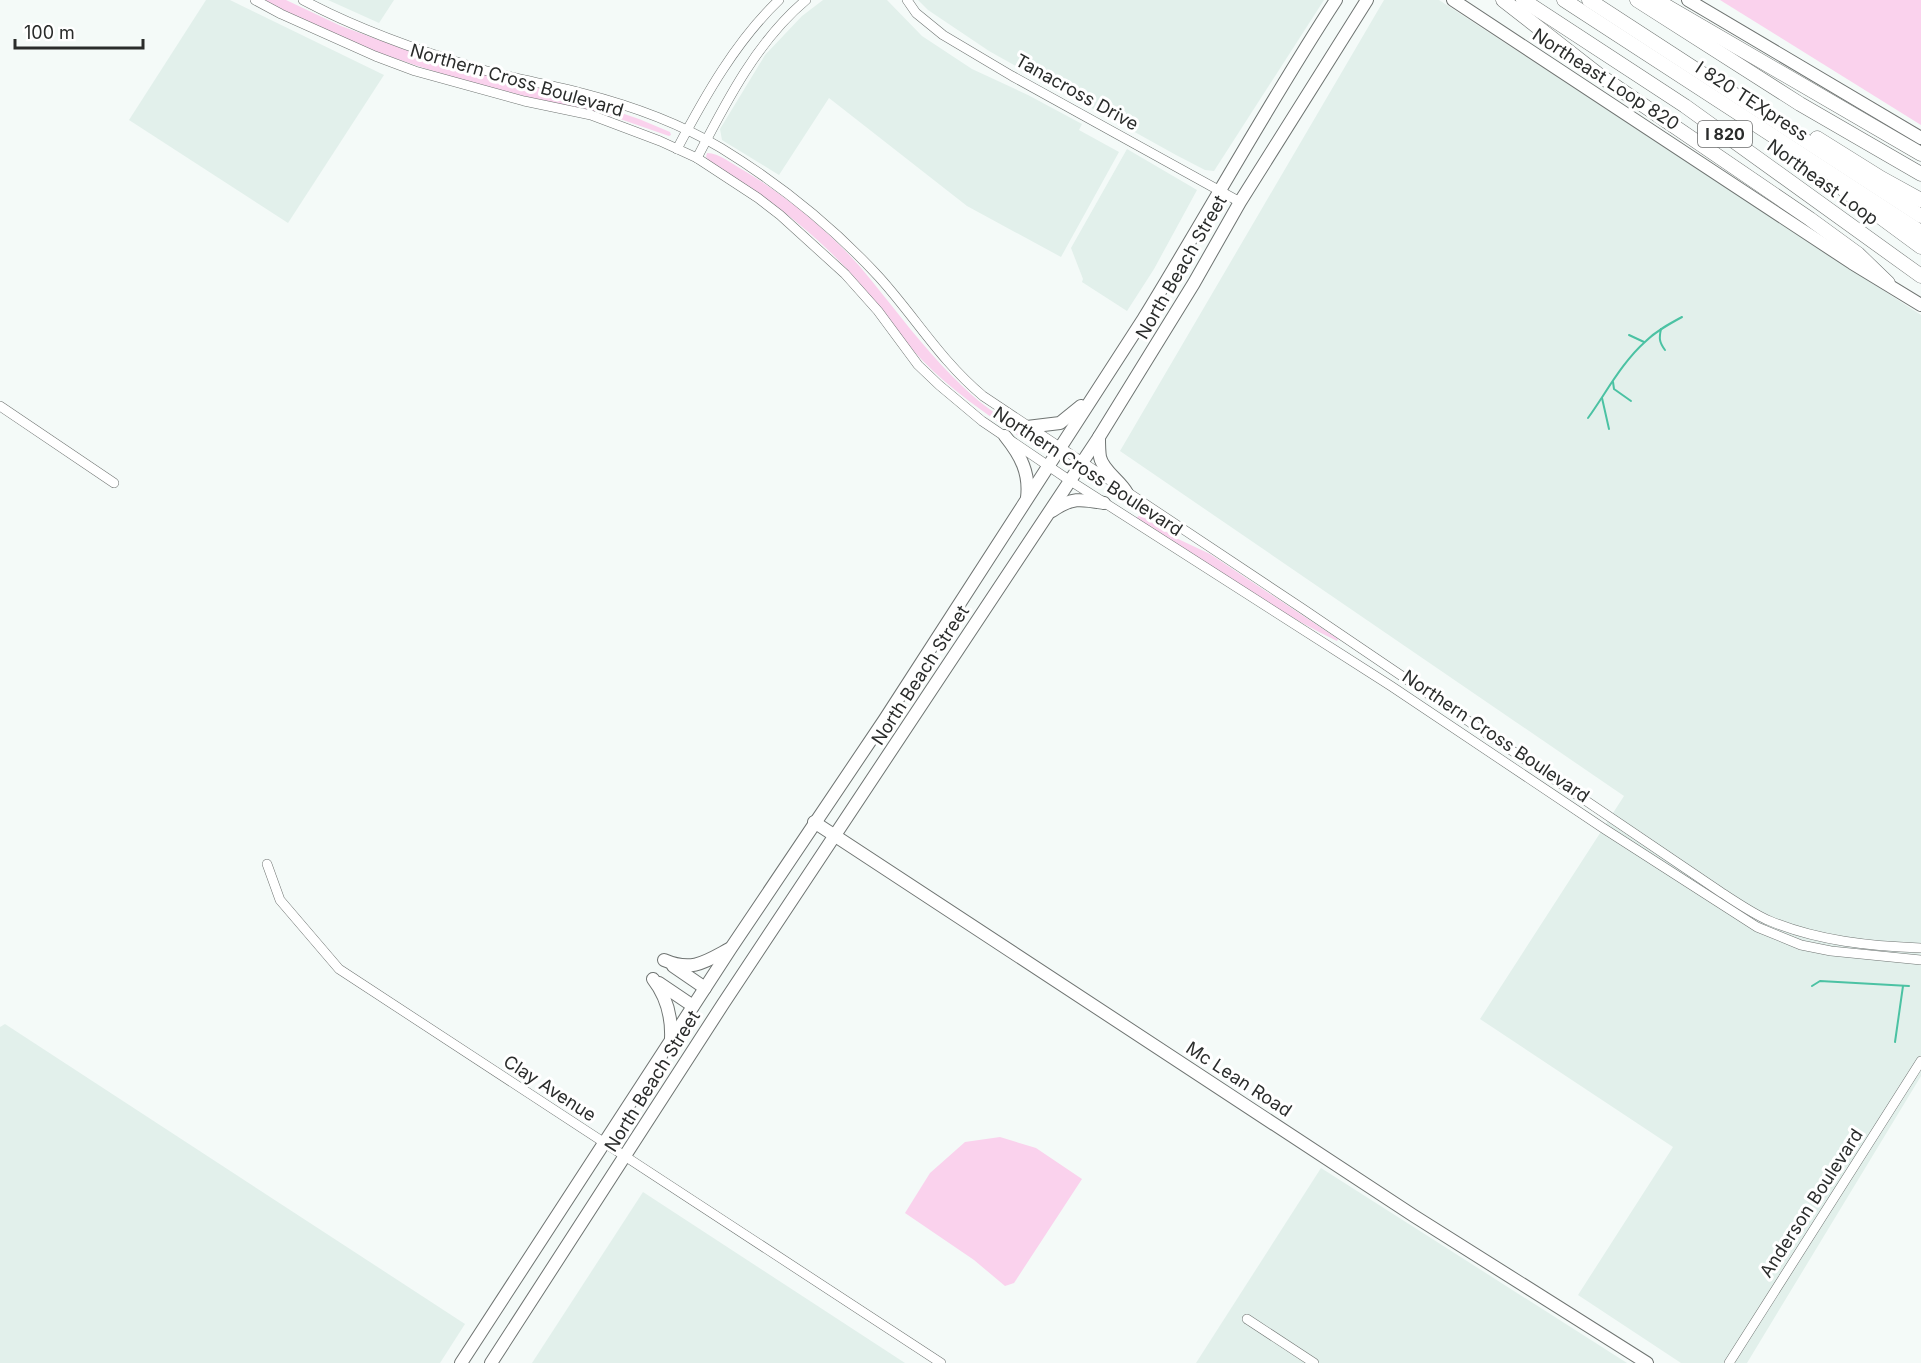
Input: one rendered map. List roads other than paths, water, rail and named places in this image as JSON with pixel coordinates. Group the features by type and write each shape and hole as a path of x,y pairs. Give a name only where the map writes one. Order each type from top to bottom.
{"highway":[{"path":"1503,0 1599,75 1858,254 1888,284"},
{"name":"Northeast Loop","path":"1523,0 1685,106 1921,276"},
{"name":"I 820 TEXpress","path":"1564,0 1921,232"},
{"name":"I 820 TEXpress","path":"1589,0 1921,216"},
{"path":"1636,0 1800,104 1921,174"},
{"path":"1656,0 1921,154"},
{"path":"1674,55 1691,57 1881,178 1921,200"},
{"path":"1833,175 1847,194 1921,247"}],"main road":[{"name":"North Beach Street","path":"461,1363 730,948 885,719 1101,385 1176,267 1219,190 1336,0"},
{"name":"North Beach Street","path":"491,1363 723,1004 1099,437 1194,283 1240,201 1367,0"},
{"name":"Northeast Loop 820","path":"1453,0 1852,263 1921,305"},
{"path":"1688,0 1921,138"},
{"path":"1028,427 1060,423 1073,414 1101,385"},
{"path":"1005,436 1017,451 1024,465 1029,482 1027,500"},
{"path":"1099,437 1100,458 1104,466 1118,479 1127,493"},
{"path":"1046,515 1066,501 1087,500 1104,503"},
{"name":"Mc Lean Road","path":"814,822 1414,1216 1647,1363"},
{"path":"705,988 664,960 691,966 704,962 730,948"},
{"path":"671,1040 670,1011 663,993 653,979 693,1006"}],"street":[{"name":"Northern Cross Boulevard","path":"255,0 375,56 415,71 524,101 591,115 697,158 758,198 823,253 878,311 918,365 939,385 982,421 1104,503 1407,696 1603,828 1757,927 1801,945 1831,951 1921,960"},
{"name":"Northern Cross Boulevard","path":"303,0 327,13 394,41 481,69 581,93 634,109 706,140 776,185 826,226 880,279 940,355 983,396 1751,912 1810,935 1883,946 1921,948"},
{"path":"677,148 719,75 748,34 779,0"},
{"path":"697,158 735,88 762,47 806,0"},
{"name":"Tanacross Drive","path":"907,0 916,13 943,35 1025,83 1240,201"},
{"path":"0,406 114,483"},
{"path":"1407,696 1414,685"},
{"name":"Clay Avenue","path":"267,864 280,900 339,969 941,1363"},
{"name":"Anderson Boulevard","path":"1729,1363 1921,1061"},
{"path":"1247,1319 1314,1363"}],"waterway":[{"path":"1588,418 1637,349 1658,331 1682,317"},
{"path":"1661,329 1660,340 1665,350"},
{"path":"1629,335 1644,342"},
{"path":"1613,382 1614,389 1631,401"},
{"path":"1602,398 1609,429"},
{"path":"1812,986 1820,981 1909,986"},
{"path":"1895,1042 1903,986"}]}
